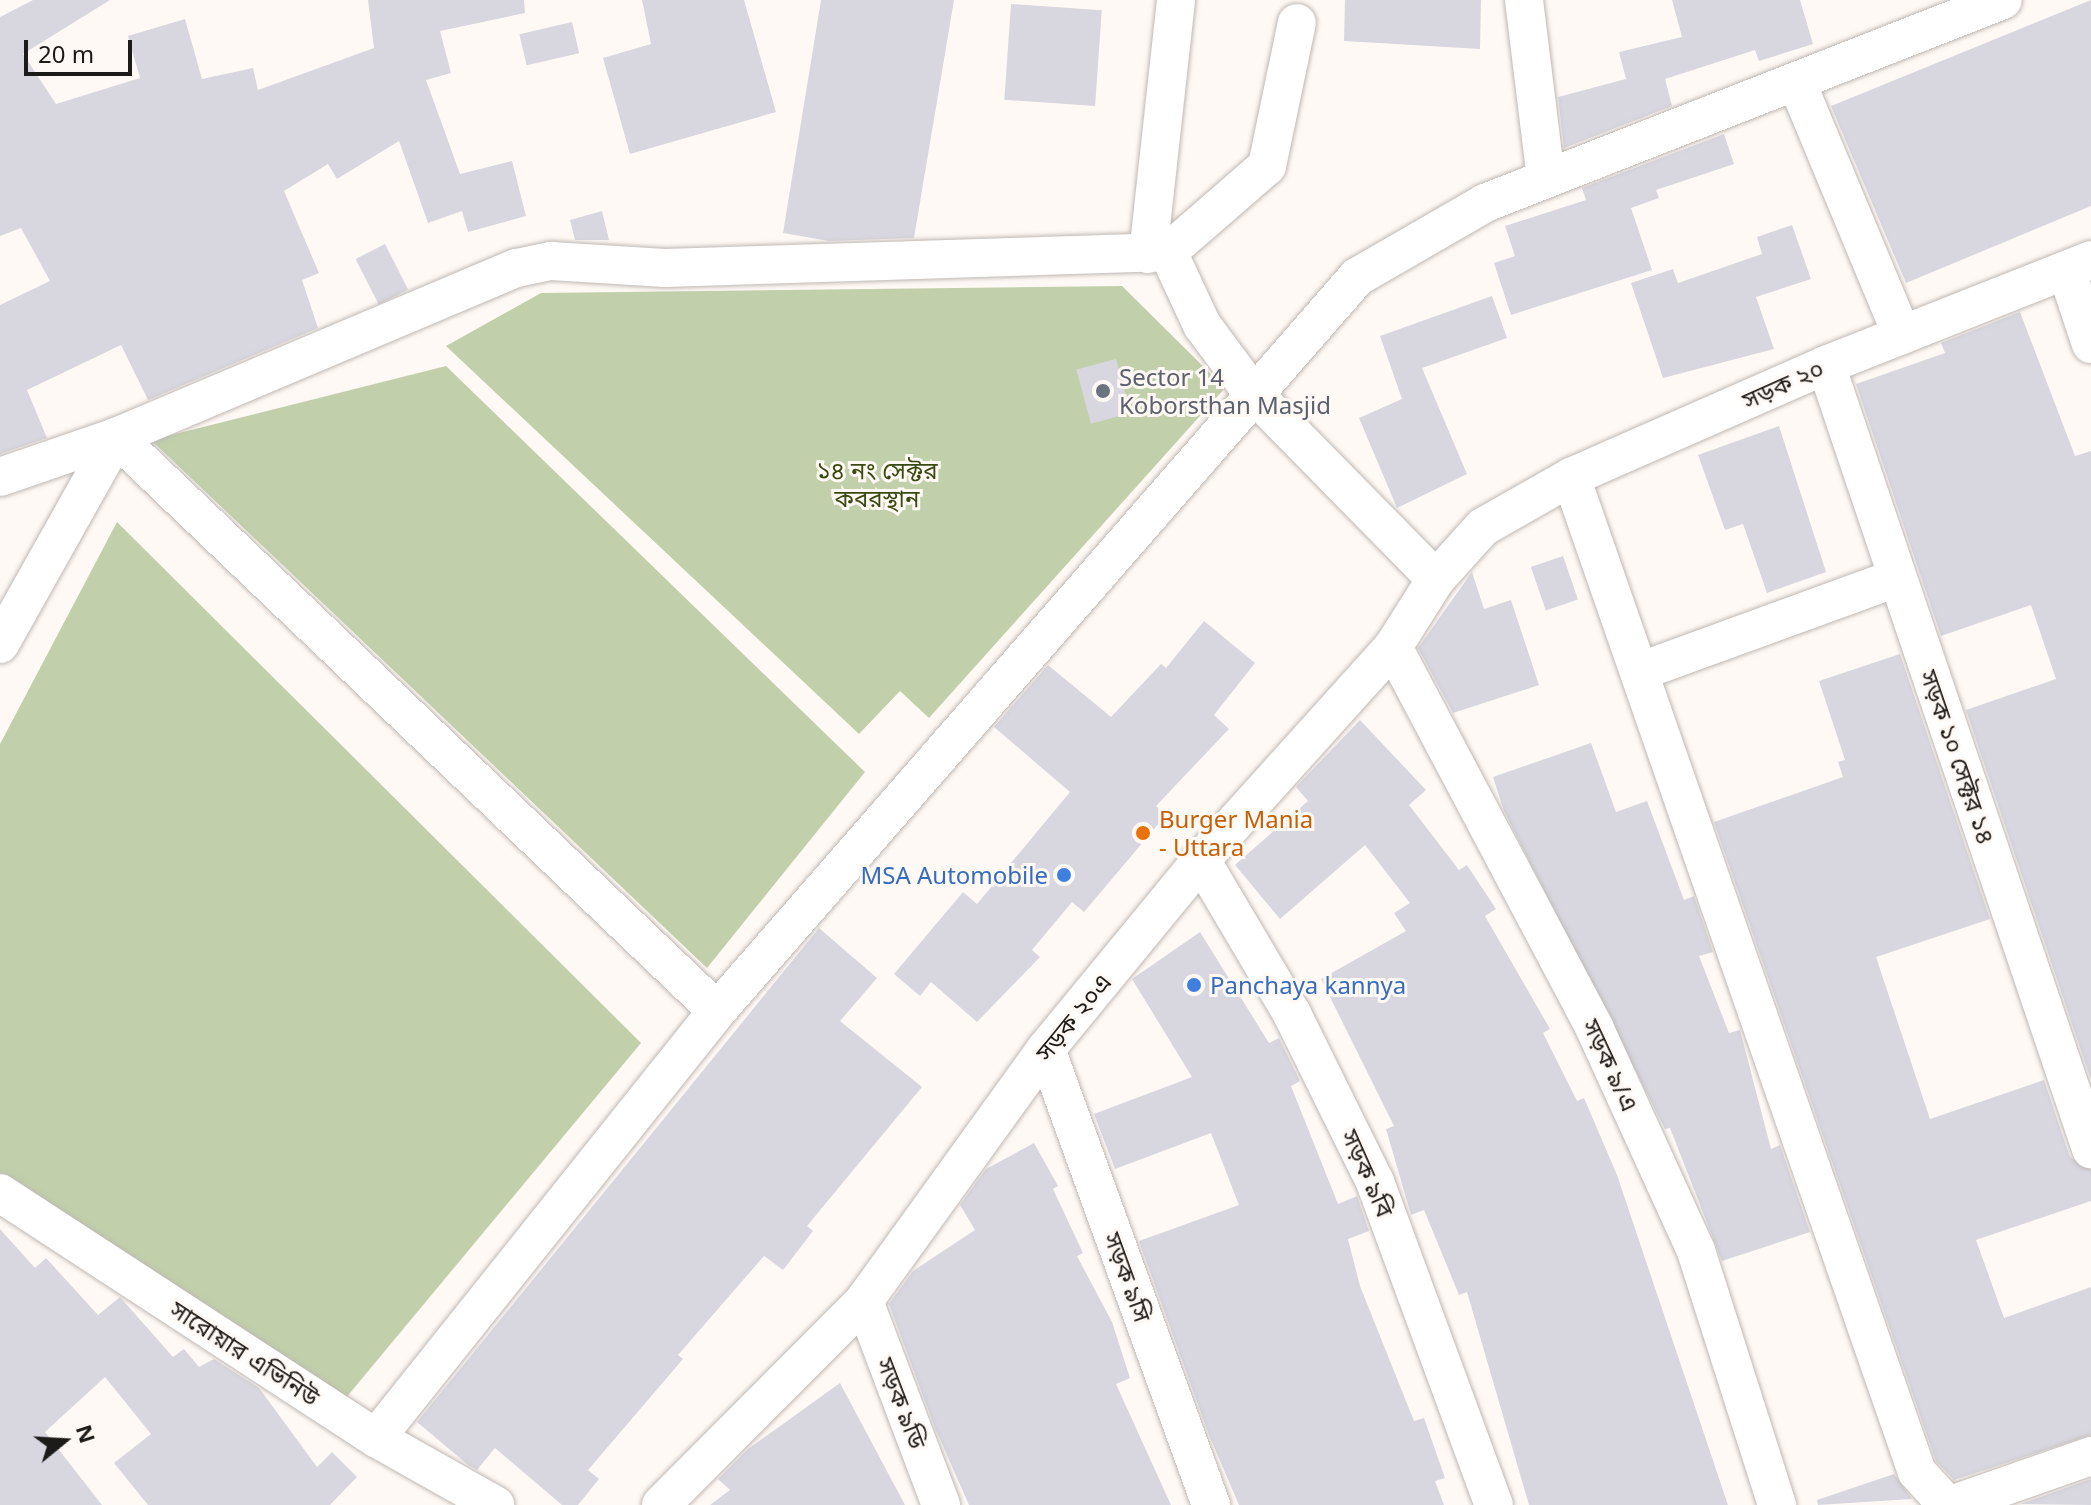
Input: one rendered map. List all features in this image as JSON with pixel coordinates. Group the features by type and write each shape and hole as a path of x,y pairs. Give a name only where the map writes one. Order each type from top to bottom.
{"street":[{"path":"1176,0 1158,253 1202,325 1251,391 1436,579"},
{"path":"1524,0 1546,178"},
{"path":"376,1438 717,1011 1251,391 1357,277 1485,203 2003,0"},
{"path":"0,477 116,437 517,268 551,261 665,268 1158,253 1267,166 1297,23"},
{"path":"1797,83 1902,335"},
{"path":"2079,266 2091,344"},
{"name":"সড়ক ২০","path":"1483,527 1571,477 1826,365 2079,266"},
{"name":"সড়ক ১০ সেক্টর ১৪","path":"1826,365 2091,1149"},
{"path":"0,644 116,437"},
{"path":"116,437 717,1011"},
{"path":"1571,477 1917,1472 1949,1505 2091,1456"},
{"name":"সড়ক ২০এ","path":"661,1505 864,1301 1046,1049 1201,860 1393,647 1436,579 1483,527"},
{"path":"1641,671 1897,578"},
{"name":"সড়ক ৯/এ","path":"1393,647 1594,1027 1696,1251 1777,1505"},
{"name":"সড়ক ৯বি","path":"1201,860 1292,1014 1375,1182 1494,1505"},
{"name":"সড়ক ৯সি","path":"1046,1049 1211,1505"},
{"name":"সারোয়ার এভিনিউ","path":"0,1193 376,1438 495,1505"},
{"name":"সড়ক ৯ডি","path":"864,1301 941,1505"}],"green space":[{"name":"১৪ নং সেক্টর কবরস্থান","path":"1122,286 1225,388 929,718 900,691 859,734 446,346 541,293"},
{"path":"446,366 865,772 707,968 151,440"},
{"path":"117,522 641,1043 335,1411 0,1174 0,744"}],"building":[{"path":"33,0 110,0 23,54 56,104 140,78 128,36 185,19 202,79 253,68 258,90 374,48 368,0 524,0 525,13 440,31 451,73 426,80 460,174 512,161 526,216 468,232 462,211 428,223 399,141 337,179 328,164 284,191 319,273 302,280 318,328 148,400 121,345 27,390 47,438 0,454 0,305 50,281 21,228 0,236 0,17"},
{"path":"642,0 744,0 776,112 630,154 603,58 651,44"},
{"path":"821,0 954,0 914,238 829,241 783,233"},
{"path":"1345,0 1481,0 1480,49 1344,41"},
{"path":"1672,0 1800,0 1813,44 1759,61 1755,50 1665,79 1672,106 1564,148 1558,97 1626,79 1619,52 1682,37"},
{"path":"2091,0 2091,206 1906,283 1831,106"},
{"path":"1011,4 1102,10 1095,106 1004,100"},
{"path":"572,22 579,53 527,65 519,34"},
{"path":"1724,134 1734,164 1656,190 1659,198 1631,208 1652,270 1511,315 1494,263 1515,256 1505,226 1586,200 1582,188"},
{"path":"602,211 609,240 575,240 570,220"},
{"path":"1792,225 1811,279 1756,297 1774,349 1663,378 1631,283 1673,269 1678,283 1762,254 1757,237"},
{"path":"385,244 408,289 379,304 356,259"},
{"path":"1492,296 1507,338 1422,368 1467,474 1397,508 1359,418 1402,399 1380,336"},
{"path":"2020,312 2075,456 2091,451 2091,1080 1966,710 2056,679 2031,605 1941,636 1856,384 1945,353 1941,343"},
{"name":"Sector 14 Koborsthan Masjid","path":"1116,359 1130,413 1091,424 1076,370"},
{"path":"1779,426 1826,572 1767,593 1743,524 1725,530 1698,455"},
{"path":"1563,556 1578,599 1546,611 1531,567"},
{"path":"1472,572 1484,609 1511,600 1539,685 1453,713 1418,648"},
{"path":"1204,621 1255,663 1214,715 1229,729 1156,806 1166,815 1084,912 1072,902 1032,950 1040,957 977,1022 931,982 920,996 894,974 963,892 977,904 1070,792 994,727 1048,665 1111,717 1161,664 1166,668"},
{"path":"1900,654 1990,919 1876,957 1930,1119 2044,1080 2070,1157 2091,1170 2091,1201 1976,1240 2004,1318 2091,1287 2091,1435 1954,1480 1936,1461 1714,822 1843,777 1838,762 1845,760 1819,681"},
{"path":"1360,720 1426,790 1409,805 1459,870 1467,865 1496,909 1485,916 1550,1029 1543,1033 1577,1101 1584,1098 1617,1175 1728,1505 1529,1505 1467,1292 1459,1295 1424,1210 1411,1215 1386,1129 1394,1126 1321,979 1406,931 1394,913 1410,903 1365,845 1280,919 1235,865 1308,801 1296,787"},
{"path":"1591,743 1616,812 1647,801 1684,900 1694,896 1713,952 1699,956 1729,1033 1740,1030 1771,1149 1780,1145 1810,1232 1722,1261 1670,1128 1665,1129 1504,811 1493,777"},
{"path":"819,928 877,978 840,1021 922,1087 807,1226 813,1231 783,1270 764,1256 678,1355 683,1359 588,1470 599,1479 578,1505 562,1505 495,1448 477,1470 468,1465 417,1422"},
{"path":"1200,932 1269,1043 1279,1038 1300,1081 1291,1086 1338,1204 1357,1196 1369,1231 1348,1239 1360,1286 1414,1421 1424,1418 1445,1478 1435,1481 1444,1505 1239,1505 1209,1435 1139,1241 1239,1205 1211,1133 1115,1169 1094,1114 1192,1077 1132,979"},
{"path":"1034,1143 1058,1186 1053,1189 1083,1253 1077,1256 1112,1322 1130,1378 1116,1384 1171,1505 969,1505 935,1428 889,1304 913,1271 975,1230 960,1205 986,1169"},
{"path":"0,1229 35,1268 46,1258 98,1315 120,1297 173,1357 184,1349 199,1367 214,1359 259,1388 317,1467 332,1452 357,1477 330,1505 148,1505 114,1463 151,1434 105,1377 45,1432 102,1505 0,1505"},
{"path":"840,1383 905,1505 710,1505 730,1490 718,1479 748,1449"},
{"path":"1894,1474 1912,1499 1818,1505 1817,1500"},
{"path":"2091,1479 2091,1505 2021,1504"}],"place":[{"name":"Sector 14 Koborsthan Masjid","path":"1103,391"},
{"name":"Burger Mania - Uttara","path":"1143,833"},
{"name":"MSA Automobile","path":"1064,875"},
{"name":"Panchaya kannya","path":"1194,985"}]}
